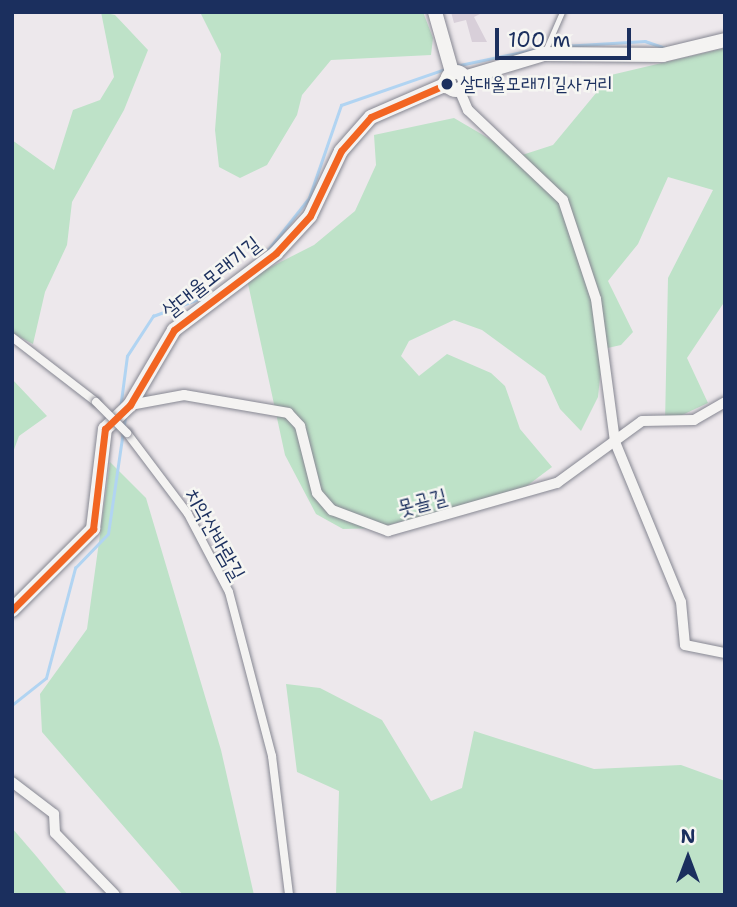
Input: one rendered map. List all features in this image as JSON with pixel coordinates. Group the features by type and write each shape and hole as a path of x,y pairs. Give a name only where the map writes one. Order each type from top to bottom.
{"street":[{"path":"435,12 468,110 563,200 596,299 615,442 681,602 685,645 725,653"},
{"name":"살대울모래기길","path":"12,610 82,543 99,518 99,446 105,429 127,407 174,330 276,253 310,216 341,151 371,117 454,75 547,48 663,55 682,53 725,40"},
{"name":"치악산바람길","path":"12,337 96,402 127,433 188,514 229,592 272,756 289,895"},
{"name":"못골길","path":"127,407 184,395 288,413 300,426 317,493 342,516 388,531 557,483 642,421 694,419 725,402"},
{"path":"12,782 54,814 55,833 115,895"}],"lane":[{"path":"547,48 562,12"}],"green space":[{"path":"101,12 115,15 148,50 124,110 72,202 67,245 45,292 33,344 12,333 12,140 54,170 73,110 100,100 114,77"},
{"path":"200,12 423,12 433,38 431,55 331,60 302,95 297,115 267,165 240,178 219,167 215,130 221,54"},
{"path":"725,48 725,301 687,358 708,403 665,423 668,278 713,190 668,177 638,244 608,281 633,332 621,345 603,349 598,397 581,431 560,409 545,376 482,330 454,320 409,341 401,356 419,376 447,354 491,373 505,386 520,429 552,467 524,488 378,528 343,529 316,514 285,455 247,279 314,245 355,211 376,165 374,135 454,118 519,156 553,145 611,75"},
{"path":"12,379 47,416 19,436 12,455"},
{"path":"110,462 146,498 221,750 254,895 183,895 42,732 40,694 87,629"},
{"path":"286,684 320,688 382,720 431,801 462,788 474,731 594,769 681,765 725,781 725,895 336,895 339,791 297,772"},
{"path":"12,828 37,857 68,895 12,895"}],"building":[{"path":"451,12 484,12 474,17 487,42 472,42 466,20 454,23"}],"waterway":[{"path":"547,47 645,41 665,48"},
{"path":"455,66 541,48"},
{"path":"267,251 309,198 341,105 445,69"},
{"path":"120,409 127,356 153,316 212,294"},
{"path":"12,705 46,678 75,568 108,534 125,418"}],"transit line":[{"path":"12,610 93,529 105,429 130,405 174,330 276,253 310,216 341,151 371,117 447,84"}],"place":[{"name":"살대울모래기길사거리","path":"447,84"}]}
